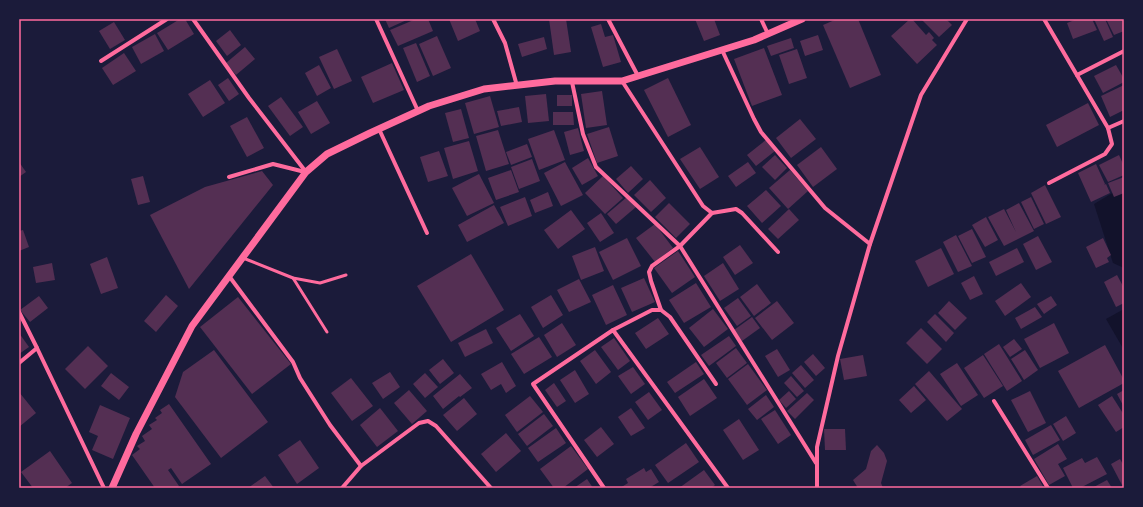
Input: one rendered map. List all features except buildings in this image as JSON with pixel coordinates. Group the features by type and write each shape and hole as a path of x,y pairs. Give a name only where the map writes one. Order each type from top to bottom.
{"street":[{"path":"101,61 167,19"},
{"path":"193,19 249,98 306,172"},
{"path":"376,19 418,111"},
{"path":"493,19 505,43 517,86"},
{"path":"608,19 638,76"},
{"path":"761,19 768,34"},
{"path":"112,488 136,434 192,326 306,172 327,154 429,106 484,90 555,81 622,81 754,40 802,19"},
{"path":"817,488 816,447 838,356 870,244 921,95 967,19"},
{"path":"1044,19 1108,128 1112,144 1105,154 1049,183"},
{"path":"722,50 754,119 762,132 825,208 870,244"},
{"path":"1077,75 1124,51"},
{"path":"622,81 703,206 712,213"},
{"path":"572,82 583,134 596,167 680,246 817,463"},
{"path":"1108,128 1124,121"},
{"path":"379,129 427,233"},
{"path":"229,177 273,164 306,172"},
{"path":"716,384 670,317 662,310 649,272 652,266 680,246 712,213 736,209 742,213 778,252"},
{"path":"229,276 293,362 300,378 330,425 361,466"},
{"path":"604,488 533,384 613,330 652,310 662,310"},
{"path":"19,312 104,488"},
{"path":"613,330 728,488"},
{"path":"19,363 37,348"},
{"path":"994,401 1048,488"},
{"path":"342,488 361,466 418,423 428,420 436,426 491,488"}],"lane":[{"path":"243,258 294,278 320,283 346,275"},
{"path":"294,278 327,332"}],"shaded area":[{"path":"1124,186 1124,268 1113,263 1094,204"},
{"path":"1124,309 1124,350 1106,319"}]}
